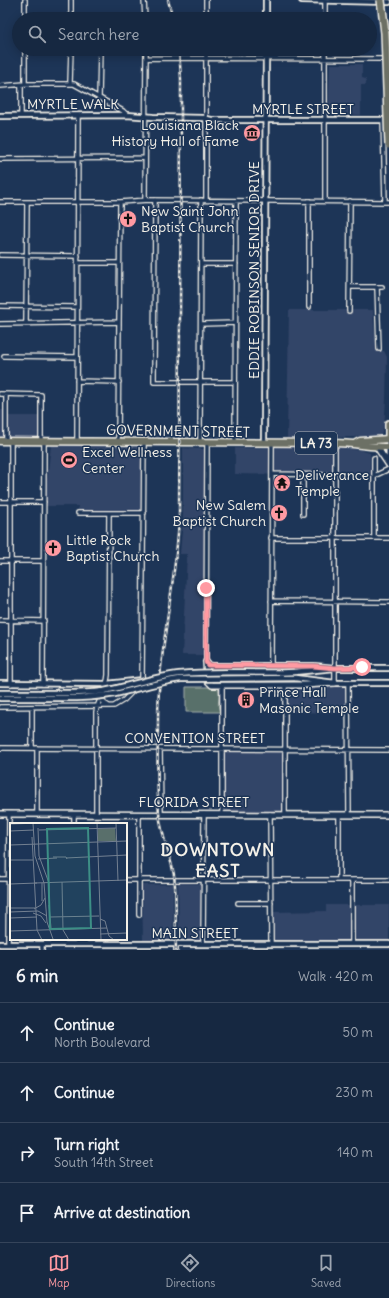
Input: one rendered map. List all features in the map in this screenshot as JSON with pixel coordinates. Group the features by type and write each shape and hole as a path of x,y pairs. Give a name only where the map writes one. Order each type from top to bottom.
{"highway":[{"path":"379,1 384,33 389,145"},
{"path":"389,424 389,439"}],"main road":[{"name":"GOVERNMENT STREET","path":"6,441 356,443 360,441 389,439"},
{"path":"389,439 389,461"},
{"name":"GOVERNMENT STREET","path":"356,443 360,445 389,447"},
{"path":"377,447 389,465"},
{"path":"206,662 208,665 212,666 314,666 335,668"},
{"path":"206,662 207,681 212,684 305,685 335,682"},
{"name":"FLORIDA STREET","path":"0,814 389,815"}],"street":[{"path":"25,12 26,0"},
{"path":"71,0 71,12"},
{"path":"144,0 145,12"},
{"path":"206,0 206,12"},
{"path":"266,0 266,12"},
{"path":"302,0 389,2"},
{"path":"325,0 325,12"},
{"path":"21,115 25,56"},
{"path":"70,84 71,56"},
{"path":"99,98 100,56"},
{"path":"145,200 146,58 389,59"},
{"path":"206,58 206,200"},
{"name":"EDDIE ROBINSON SENIOR DRIVE","path":"264,443 266,59"},
{"path":"325,59 325,201"},
{"path":"0,86 70,84 123,111 127,115"},
{"name":"MYRTLE WALK","path":"0,116 127,115 145,117"},
{"path":"77,442 78,116"},
{"name":"MYRTLE STREET","path":"145,117 266,120 389,120"},
{"path":"0,202 236,200 387,202 383,120"},
{"path":"0,158 145,158"},
{"path":"155,200 154,382 235,382"},
{"path":"201,200 200,382 203,443 206,662"},
{"path":"235,443 236,200"},
{"path":"309,307 310,201"},
{"path":"349,311 350,201"},
{"path":"26,324 27,202"},
{"path":"118,442 120,202"},
{"path":"0,255 78,256"},
{"path":"78,263 119,263"},
{"path":"201,264 236,264"},
{"path":"350,287 379,287 379,349"},
{"path":"0,306 77,307"},
{"path":"0,324 119,322"},
{"path":"201,324 235,323"},
{"path":"4,356 77,357"},
{"path":"77,381 118,382"},
{"path":"0,394 41,395 44,502 43,684"},
{"path":"6,394 6,441 11,502 10,684"},
{"path":"0,707 110,707 117,705 124,700 137,689 143,680 144,442"},
{"path":"271,666 272,443"},
{"path":"335,443 335,682"},
{"path":"374,458 374,538"},
{"path":"374,476 389,469"},
{"path":"272,474 334,475"},
{"path":"303,475 303,514"},
{"path":"0,502 44,502"},
{"path":"78,513 144,513"},
{"path":"96,814 95,715 107,684 109,513"},
{"path":"271,538 389,538"},
{"path":"0,562 43,561"},
{"path":"271,601 389,602"},
{"path":"0,620 44,621"},
{"path":"0,693 38,696 97,697 124,692 164,681 181,679 295,675 335,668 389,668"},
{"path":"295,675 335,682 389,683"},
{"path":"0,683 107,684 143,680"},
{"path":"348,683 348,815"},
{"path":"222,685 222,814"},
{"path":"285,685 285,814"},
{"path":"0,698 38,696"},
{"path":"102,696 105,704 110,707"},
{"path":"32,707 32,748"},
{"name":"CONVENTION STREET","path":"0,748 389,750"},
{"path":"37,748 37,814"},
{"path":"160,749 161,814"},
{"path":"8,814 10,879 8,944"},
{"path":"74,814 74,823"},
{"path":"139,814 139,915"},
{"path":"204,814 204,944"},
{"path":"270,814 271,944"},
{"path":"339,814 339,880"},
{"path":"0,879 10,879"},
{"path":"127,880 389,880"},
{"path":"352,880 352,944"},
{"path":"238,903 271,903"},
{"name":"MAIN STREET","path":"0,944 389,944"},
{"path":"42,944 42,950"},
{"path":"176,944 176,950"},
{"path":"331,944 331,950"}],"shaded area":[{"path":"330,64 362,64 362,78 366,79 366,85 361,85 361,115 328,114"},
{"path":"289,310 373,310 376,351 384,351 387,357 384,427 381,435 287,438"},
{"path":"0,410 6,410 7,416 39,416 39,437 0,437"},
{"path":"51,445 139,447 144,483 144,513 78,513 78,506 44,506"},
{"path":"335,447 360,450 370,453 371,476 235,474 235,448"},
{"path":"183,448 205,449 204,655 182,655 187,554 180,554 183,519"},
{"path":"348,683 348,713 285,712 285,685"},
{"path":"222,749 285,749 285,814 222,814"},
{"path":"178,883 202,884 202,941 179,940"},
{"path":"173,884 173,940 143,940 142,885"},
{"path":"326,905 389,905 389,941 273,941 273,912 326,911"}],"green space":[{"path":"186,687 218,688 218,706 220,712 186,712"}],"railway":[{"path":"168,0 171,12"},
{"path":"176,950 175,884 160,821 157,766 161,668 179,518 181,115 179,56"}],"place":[{"name":"Louisiana Black History Hall of Fame","path":"252,133"},
{"name":"New Saint John Baptist Church","path":"128,219"},
{"name":"Excel Wellness Center","path":"69,460"},
{"name":"Deliverance Temple","path":"282,483"},
{"name":"New Salem Baptist Church","path":"279,513"},
{"name":"Little Rock Baptist Church","path":"53,548"},
{"name":"Prince Hall Masonic Temple","path":"246,700"}],"district":[{"name":"DOWNTOWN EAST","path":"218,860"}],"route":[{"path":"206,588 206,664 212,666 362,667"}]}
